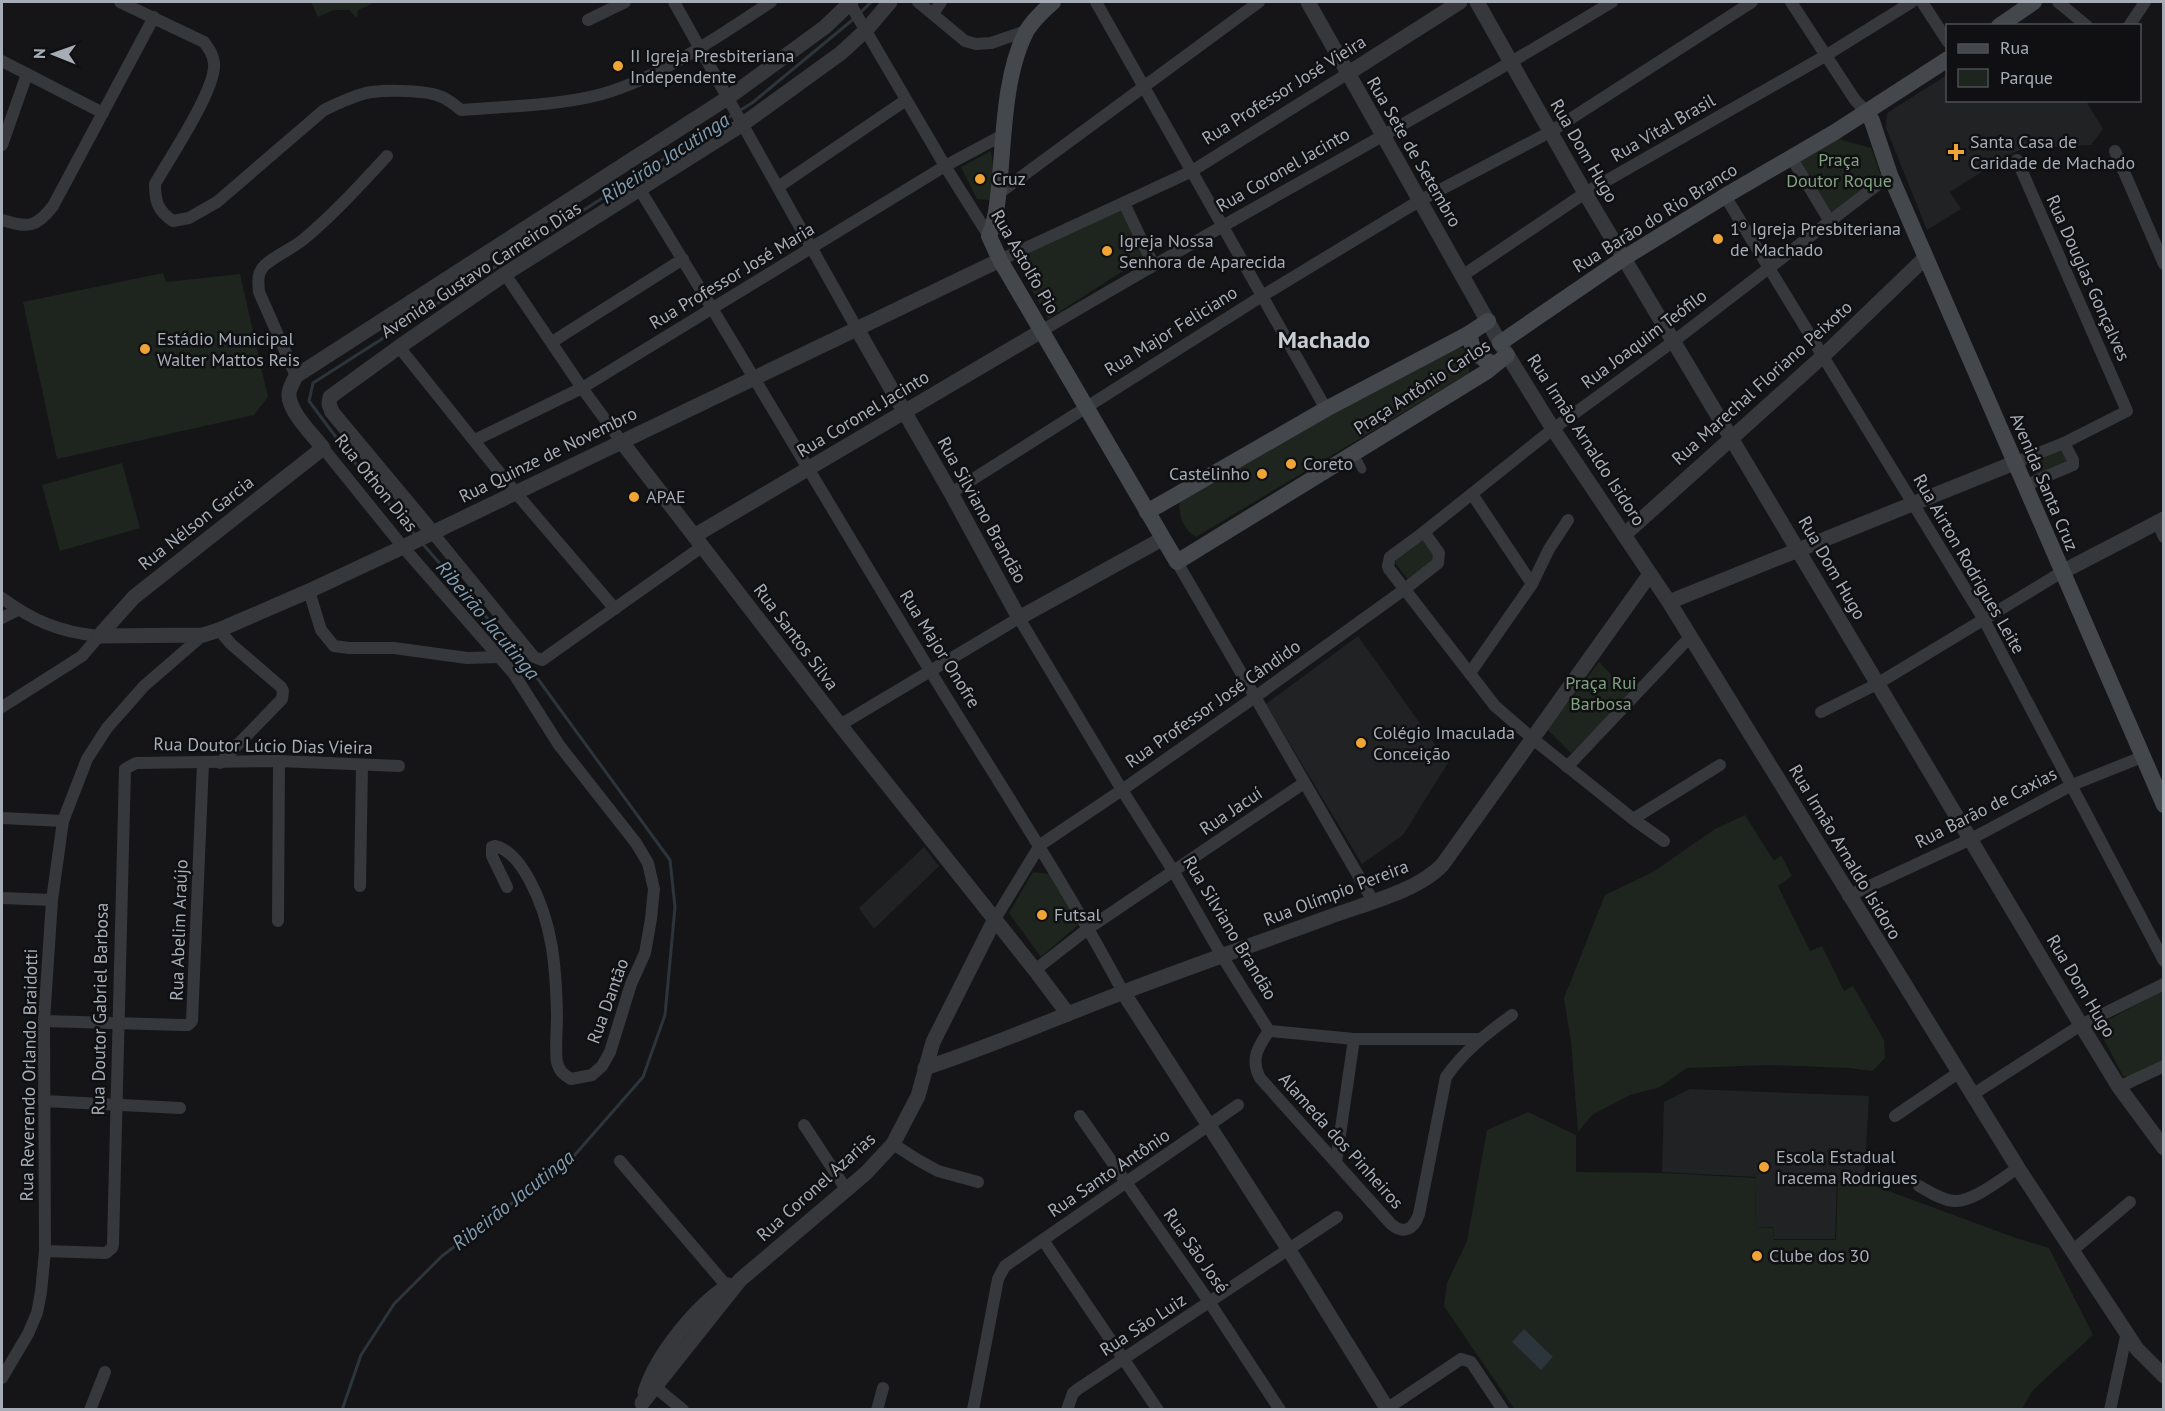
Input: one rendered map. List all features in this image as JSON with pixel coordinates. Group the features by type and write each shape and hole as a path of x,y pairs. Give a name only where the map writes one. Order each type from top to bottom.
{"main road":[{"path":"989,236 993,228 998,194 1003,135 1012,77 1026,31 1053,2"},
{"path":"2002,24 2034,2"},
{"path":"1890,175 1862,116 1889,95 1946,60"},
{"name":"Rua Barão do Rio Branco","path":"1501,354 1624,258 1862,116"},
{"name":"Avenida Santa Cruz","path":"1890,175 2163,805"},
{"name":"Rua Astolfo Pio","path":"989,236 1000,260 1043,330 1147,512"},
{"name":"Praça Antônio Carlos","path":"1147,512 1326,409 1470,333 1488,321"},
{"path":"1470,333 1470,343 1475,353 1485,361 1501,354"},
{"name":"Praça Antônio Carlos","path":"1177,562 1358,461 1486,372 1501,354"},
{"path":"1147,512 1177,562"}],"street":[{"path":"120,2 204,42 211,51 215,64 210,88 154,184 155,199 161,213 173,221 189,218 217,202 324,110 344,101 371,92 412,92 440,95 461,110 571,100 602,94 627,85 701,48 771,2"},
{"path":"588,20 625,2"},
{"name":"Rua Silviano Brandão","path":"674,2 1019,618 1269,1031"},
{"name":"Avenida Gustavo Carneiro Dias","path":"329,404 330,397 335,392 505,274 640,190 841,53 864,26 890,2"},
{"path":"918,2 965,41 976,44 991,43 1026,31"},
{"path":"933,14 941,2"},
{"path":"1096,2 1326,409"},
{"path":"998,194 1260,2"},
{"name":"Rua Sete de Setembro","path":"1308,2 1488,321"},
{"name":"Rua Professor José Vieira","path":"1000,260 1192,171 1460,2"},
{"name":"Rua Dom Hugo","path":"1477,2 1584,193 2081,1025 2119,1087 2163,1148"},
{"name":"Rua Coronel Jacinto","path":"542,660 615,609 699,541 808,469 1153,264 1512,63 1612,2"},
{"name":"Rua Major Feliciano","path":"951,493 1262,296 1419,201 1550,132 1752,2"},
{"path":"1791,2 1862,116"},
{"name":"Rua Vital Brasil","path":"1462,276 1584,193 1825,56 1912,2"},
{"path":"1922,2 1946,40"},
{"path":"2058,2 2084,24"},
{"path":"2130,24 2145,2"},
{"name":"Avenida Gustavo Carneiro Dias","path":"296,376 730,99 825,27 851,4"},
{"name":"Rua Astolfo Pio","path":"851,4 945,166 989,236"},
{"path":"2,220 19,225 41,220 53,206 154,17"},
{"path":"2,61 103,113"},
{"path":"2,145 27,74"},
{"path":"778,187 906,100"},
{"name":"Rua Professor José Maria","path":"476,440 582,388 945,166 1003,135"},
{"path":"2115,151 2163,264"},
{"path":"296,376 259,292 260,271 265,265 302,242 387,156"},
{"path":"1791,157 1829,220 1890,175"},
{"name":"Rua Douglas Gonçalves","path":"2017,160 2127,411 2064,443"},
{"name":"Rua Major Onofre","path":"640,190 931,672 1040,845 1089,928 1123,992 1289,1250 1387,1409"},
{"name":"Rua Airton Rodrigues Leite","path":"1725,196 1983,618 2163,961"},
{"path":"1124,203 1153,264"},
{"name":"Rua Joaquim Teófilo","path":"1405,589 1389,569 1389,557 1424,532 1553,429 1674,341 1829,220"},
{"name":"Rua Marechal Floriano Peixoto","path":"1624,535 1823,356 1926,257"},
{"path":"552,342 683,259"},
{"name":"Rua Quinze de Novembro","path":"99,636 203,635 219,630 309,591 516,493 1000,260"},
{"name":"Rua Santos Silva","path":"505,274 621,441 840,725 1068,1014"},
{"name":"Praça Antônio Carlos","path":"1488,321 1501,354"},
{"path":"399,347 476,440 516,493 615,609"},
{"name":"Rua Irmão Arnaldo Isidoro","path":"1501,354 1669,602 1848,896 2018,1168 2137,1349 2163,1376"},
{"name":"Rua Othon Dias","path":"296,376 289,394 295,413 522,685"},
{"name":"Rua Othon Dias","path":"329,404 332,412 430,533 534,657 542,660"},
{"path":"1669,602 2064,443 2073,460 2073,465 2024,486"},
{"name":"Rua Nélson Garcia","path":"99,636 134,597 322,448"},
{"path":"1472,494 1532,584"},
{"path":"1470,673 1532,584 1549,549 1568,520"},
{"path":"1821,712 1877,684 2062,572 2160,520 2163,537"},
{"name":"Rua Professor José Cândido","path":"1040,845 1255,697 1438,563 1439,552 1424,532"},
{"path":"840,725 1019,618 1162,539"},
{"path":"1177,562 1373,901"},
{"path":"1533,739 1650,574"},
{"path":"1405,589 1495,706 1633,819 1664,841"},
{"path":"309,591 321,630 334,645 349,648 394,648 467,658 500,657"},
{"path":"2,598 18,610 48,626 78,634 99,636"},
{"path":"2,618 18,610"},
{"path":"219,630 231,644 280,687 283,694 282,699 220,763"},
{"name":"Rua Reverendo Orlando Braidotti","path":"2,1378 28,1334 37,1313 45,1251 44,1022 52,900 63,821 87,759 107,728 144,686 203,635"},
{"path":"2,707 82,656 99,636"},
{"path":"1567,766 1690,637"},
{"name":"Rua Dantão","path":"507,887 492,856 492,847 495,846 510,855 524,870 538,895 548,921 556,984 557,1061 562,1073 571,1079 592,1075 602,1066 610,1052 631,984 645,953 654,889 648,863 636,843 559,745 522,685"},
{"name":"Rua Olímpio Pereira","path":"925,1068 1424,881 1443,864 1533,739"},
{"name":"Rua Barão de Caxias","path":"1848,896 1971,839 2072,785 2142,757"},
{"path":"278,921 279,761"},
{"name":"Rua Doutor Lúcio Dias Vieira","path":"128,767 136,763 279,761 399,766"},
{"name":"Rua Abelim Araújo","path":"44,1022 188,1025 192,1021 203,763"},
{"path":"360,886 362,765"},
{"path":"1633,819 1720,765"},
{"name":"Rua Doutor Gabriel Barbosa","path":"45,1251 105,1253 109,1252 113,1244 124,773 128,767"},
{"name":"Rua Jacuí","path":"1035,970 1089,928 1304,783"},
{"path":"2,818 63,821"},
{"path":"995,919 1040,845"},
{"path":"2,898 52,900"},
{"name":"Rua Coronel Azarias","path":"641,1406 652,1384 732,1286 866,1173 893,1144 918,1096 933,1042 995,919"},
{"path":"1972,1095 2081,1025 2163,984"},
{"path":"1269,1031 1354,1039 1480,1039 1512,1015"},
{"name":"Alameda dos Pinheiros","path":"1269,1031 1255,1058 1255,1069 1260,1078 1391,1224 1403,1230 1411,1228 1416,1223 1419,1214 1446,1077 1458,1060 1480,1039"},
{"path":"1336,1162 1354,1039"},
{"path":"2119,1087 2163,1066"},
{"path":"1895,1116 1958,1073"},
{"path":"44,1101 180,1108"},
{"name":"Rua Santo Antônio","path":"973,1410 998,1279 1011,1260 1238,1105"},
{"name":"Rua São José","path":"1080,1116 1210,1303 1280,1410"},
{"path":"804,1125 846,1189"},
{"path":"893,1144 938,1171 978,1182"},
{"path":"620,1161 732,1286"},
{"path":"1919,1186 1946,1200 1956,1201 1976,1194 2018,1168"},
{"path":"2073,1250 2130,1202"},
{"name":"Rua São Luiz","path":"1067,1410 1073,1393 1078,1389 1337,1217"},
{"path":"1043,1240 1158,1410"},
{"path":"2110,1410 2127,1332"},
{"path":"1387,1409 1456,1361 1466,1359 1471,1362 1503,1410"},
{"path":"90,1410 105,1372"},
{"path":"652,1384 683,1410"},
{"path":"877,1410 883,1388"}],"shaded area":[{"name":"Santa Casa de Caridade de Machado","path":"1946,76 1946,102 2087,102 2103,129 2091,145 2024,148 2007,156 1950,192 1961,209 1927,230 1886,128 1887,113"},
{"name":"Colégio Imaculada Conceição","path":"1358,636 1448,763 1403,835 1362,864 1266,704"},
{"path":"924,847 939,866 874,929 859,908"},
{"name":"Escola Estadual Iracema Rodrigues","path":"1690,1089 1869,1096 1864,1181 1837,1181 1835,1239 1774,1239 1773,1227 1755,1227 1756,1177 1662,1172 1664,1102"},
{"path":"1524,1329 1553,1357 1541,1370 1512,1342"}],"green space":[{"path":"311,2 376,2 358,10 357,18 349,10 334,10 318,17"},
{"name":"Praça Doutor Roque","path":"1835,138 1871,148 1881,176 1830,214 1799,159"},
{"path":"991,151 996,184 990,200 977,199 961,167"},
{"path":"1122,209 1145,257 1048,319 1015,260"},
{"name":"Estádio Municipal Walter Mattos Reis","path":"163,273 166,282 240,274 268,397 254,415 57,459 23,302"},
{"path":"1450,347 1463,348 1470,356 1469,373 1196,537 1185,526 1181,518 1179,502"},
{"path":"2065,448 2072,465 2036,479 2027,462"},
{"path":"122,463 140,528 60,551 42,485"},
{"path":"1424,537 1435,552 1435,561 1409,581 1396,564 1396,557"},
{"name":"Praça Rui Barbosa","path":"1599,662 1630,694 1571,753 1547,729"},
{"path":"1745,815 1774,861 1781,855 1792,876 1778,886 1810,951 1822,946 1844,991 1853,986 1884,1040 1885,1058 1872,1071 1770,1065 1687,1068 1660,1087 1630,1095 1592,1115 1578,1132 1571,1041 1564,998 1605,895 1653,872 1715,829"},
{"path":"1033,872 1050,874 1079,924 1041,957 1009,913"},
{"path":"2163,990 2163,1063 2130,1078 2123,1076 2099,1030 2101,1024"},
{"name":"Clube dos 30","path":"1528,1112 1576,1135 1576,1172 1662,1173 1756,1178 1755,1227 1773,1228 1774,1240 1836,1240 1838,1182 1864,1182 2049,1248 2093,1335 2033,1390 2022,1409 1515,1410 1444,1306 1447,1283 1467,1241 1487,1130"}],"waterway":[{"name":"Ribeirão Jacutinga","path":"860,13 871,2"},
{"name":"Ribeirão Jacutinga","path":"739,111 752,103 856,17"},
{"name":"Ribeirão Jacutinga","path":"416,536 359,468 309,401 313,383 734,114"},
{"name":"Ribeirão Jacutinga","path":"342,1410 361,1355 394,1304 442,1256 573,1157 643,1077 665,1015 675,907 670,860 527,664 422,543"}],"place":[{"name":"II Igreja Presbiteriana Independente","path":"618,66"},
{"name":"Santa Casa de Caridade de Machado","path":"1956,152"},
{"name":"Cruz","path":"980,179"},
{"name":"1º Igreja Presbiteriana de Machado","path":"1718,239"},
{"name":"Igreja Nossa Senhora de Aparecida","path":"1107,251"},
{"name":"Estádio Municipal Walter Mattos Reis","path":"145,349"},
{"name":"Coreto","path":"1291,464"},
{"name":"Castelinho","path":"1262,474"},
{"name":"APAE","path":"634,497"},
{"name":"Colégio Imaculada Conceição","path":"1361,743"},
{"name":"Futsal","path":"1042,915"},
{"name":"Escola Estadual Iracema Rodrigues","path":"1764,1167"},
{"name":"Clube dos 30","path":"1757,1256"}],"district":[{"name":"Machado","path":"1324,340"}]}
